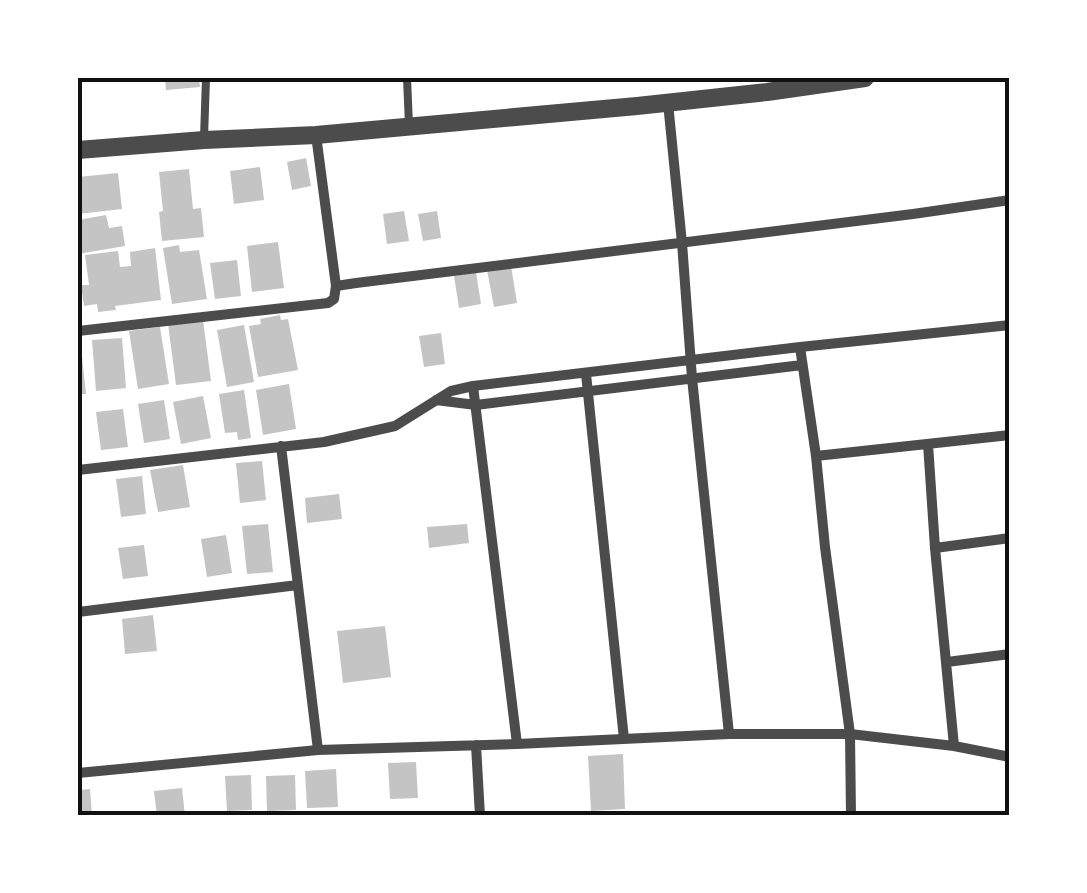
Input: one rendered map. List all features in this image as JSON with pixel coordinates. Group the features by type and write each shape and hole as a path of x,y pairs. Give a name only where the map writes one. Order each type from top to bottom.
{"street":[{"path":"78,150 316,135 668,103 767,85 864,78"},
{"path":"668,103 692,378 730,734"},
{"path":"78,331 328,303 334,298 336,286 316,135"},
{"path":"336,286 1010,200"},
{"path":"78,470 324,442 395,426 451,390 472,386 1010,325"},
{"path":"800,348 850,734 851,816"},
{"path":"435,400 476,405 802,364"},
{"path":"586,374 624,738"},
{"path":"472,386 517,744"},
{"path":"816,456 1010,435"},
{"path":"928,444 954,746"},
{"path":"280,446 318,750"},
{"path":"935,548 1010,538"},
{"path":"78,612 298,585"},
{"path":"947,662 1010,654"},
{"path":"78,772 318,750 730,734 850,734 1010,757"},
{"path":"476,745 480,816"}],"lane":[{"path":"204,140 206,78"},
{"path":"407,78 409,126"}],"building":[{"path":"165,78 199,78 200,87 166,90"},
{"path":"306,158 311,186 292,190 287,162"},
{"path":"260,167 264,200 234,204 230,171"},
{"path":"189,169 193,209 201,208 204,237 162,241 159,172"},
{"path":"118,173 122,209 78,214 78,177"},
{"path":"404,211 409,241 387,244 383,214"},
{"path":"437,211 441,238 423,241 418,214"},
{"path":"106,215 109,228 122,226 125,246 78,254 78,220"},
{"path":"278,242 284,288 252,292 247,246"},
{"path":"179,245 180,252 199,250 207,299 172,304 163,248"},
{"path":"155,248 161,300 98,312 97,304 84,306 81,285 89,285 85,255 118,251 120,267 131,266 130,252"},
{"path":"237,260 241,296 215,299 210,263"},
{"path":"511,266 517,303 494,307 487,270"},
{"path":"476,272 481,304 459,308 454,276"},
{"path":"280,315 281,320 288,319 298,370 258,377 249,326"},
{"path":"203,320 211,381 176,385 168,324"},
{"path":"244,325 254,382 227,387 217,330"},
{"path":"160,327 169,384 138,389 129,331"},
{"path":"441,333 445,364 424,367 419,336"},
{"path":"80,338 86,394 78,394"},
{"path":"122,338 126,388 96,391 92,340"},
{"path":"289,384 296,429 263,435 256,390"},
{"path":"244,390 251,438 238,440 237,432 225,433 219,394"},
{"path":"203,396 211,438 181,444 173,402"},
{"path":"164,400 170,439 144,443 138,404"},
{"path":"123,409 128,447 101,450 96,412"},
{"path":"262,461 266,500 240,503 236,463"},
{"path":"183,465 190,507 158,512 150,470"},
{"path":"142,476 146,514 121,517 116,479"},
{"path":"339,494 342,519 307,523 305,498"},
{"path":"268,524 273,572 247,574 242,526"},
{"path":"467,524 469,543 429,548 427,527"},
{"path":"226,535 232,573 207,577 201,539"},
{"path":"144,545 148,576 123,579 118,548"},
{"path":"153,615 157,651 125,654 122,619"},
{"path":"385,626 391,677 343,683 337,631"},
{"path":"623,754 625,809 591,811 588,756"},
{"path":"416,762 418,798 390,799 388,763"},
{"path":"336,769 338,807 307,808 305,771"},
{"path":"251,775 252,810 227,811 225,776"},
{"path":"295,775 296,810 267,811 266,776"},
{"path":"182,788 185,816 157,816 154,791"},
{"path":"90,789 92,816 78,816 78,790"}]}
